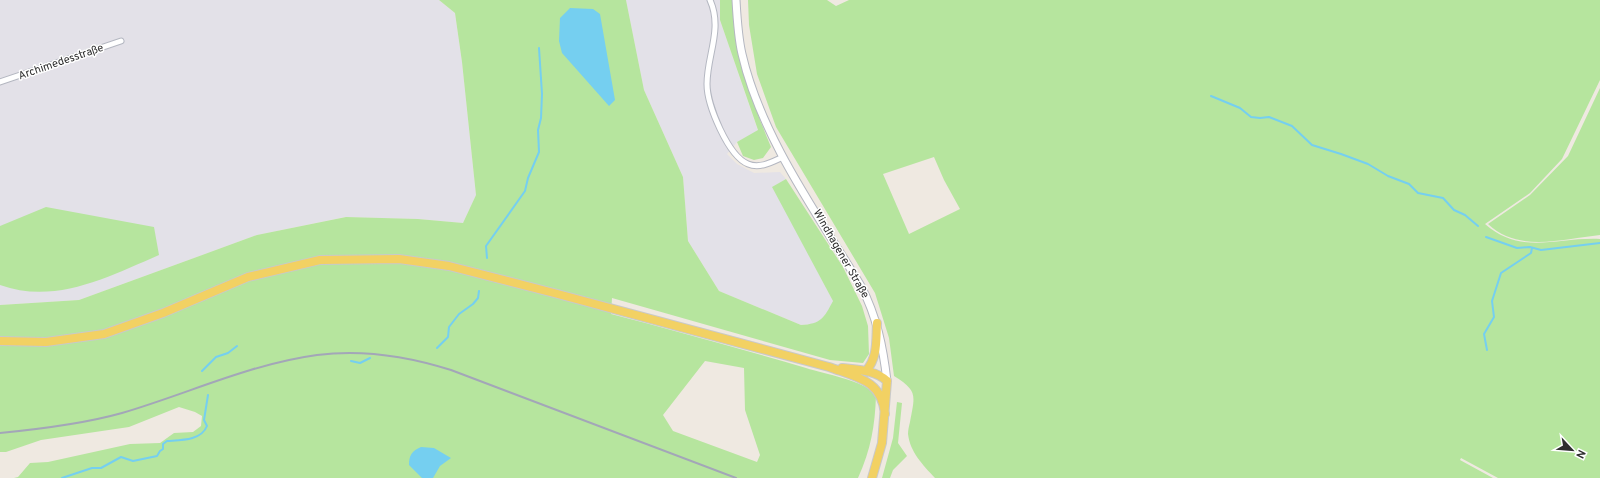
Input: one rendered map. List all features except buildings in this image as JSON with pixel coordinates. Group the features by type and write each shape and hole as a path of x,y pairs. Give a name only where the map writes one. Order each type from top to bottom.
{"main road":[{"name":"Windhagener Straße","path":"736,0 742,54 749,79 760,108 783,157 861,286 872,308 883,346 887,381"},
{"path":"0,340 46,342 104,334 163,313 248,277 320,260 399,259 449,266 830,367 864,381 881,395 885,414"},
{"path":"866,371 872,364 875,355 876,323"},
{"path":"830,367 866,371 882,377 887,381"},
{"path":"864,381 887,381"},
{"path":"872,478 882,443 887,381"}],"street":[{"path":"710,0 714,8 716,28 707,84 710,104 720,128 736,155 748,164 764,165 783,157"},
{"name":"Archimedesstraße","path":"0,82 121,41"}],"shaded area":[{"path":"0,0 439,0 455,13 462,62 476,195 463,223 418,219 345,217 257,235 79,300 0,305"},
{"path":"626,0 720,0 720,20 758,131 737,142 727,154 737,164 754,173 780,172 786,179 773,187 833,301 826,315 816,324 801,325 719,291 688,241 683,177 644,90"}],"green space":[{"path":"439,0 626,0 644,90 683,177 688,241 719,291 801,325 813,323 821,319 833,301 772,187 786,179 843,267 862,306 868,326 869,354 863,363 830,360 612,298 611,314 843,378 862,385 870,390 876,395 875,417 869,447 858,478 14,478 18,477 30,463 48,462 130,444 160,443 174,433 193,432 201,426 202,416 179,407 129,427 41,440 6,452 0,452 0,305 79,300 257,235 346,217 418,219 463,223 476,195 462,62 455,13","holes":["705,361 744,368 745,410 760,455 757,462 673,431 663,415"]},
{"path":"720,0 733,0 737,38 745,75 771,147 763,158 754,160 743,156 737,142 758,130 720,20"},
{"path":"748,0 827,0 836,6 849,0 1600,0 1600,80 1562,159 1530,193 1485,224 1499,234 1512,240 1526,242 1540,243 1600,239 1600,478 1498,478 1461,458 1460,460 1493,478 935,478 918,458 909,441 908,432 913,406 913,394 902,381 894,376 889,338 875,293 776,127 757,74 749,25","holes":["934,157 944,180 960,209 909,234 883,174"]},
{"path":"1600,88 1600,235 1556,241 1527,241 1513,239 1500,233 1488,224 1530,195 1568,156"},
{"path":"46,207 154,227 159,255 101,279 81,286 61,290 41,292 21,290 0,285 0,226"},
{"path":"897,402 902,403 898,443 907,456 893,470 890,478 882,478 893,438"}],"water":[{"path":"570,8 593,9 600,14 615,100 609,106 562,53 559,41 560,18"},
{"path":"421,447 434,448 451,458 440,466 433,478 422,478 409,465 412,454 415,450"}],"waterway":[{"path":"487,258 486,246 525,191 528,178 539,152 538,130 541,118 542,94 539,48"},
{"path":"1211,96 1240,108 1251,117 1269,117 1292,126 1312,145 1368,164 1388,176 1409,184 1418,193 1443,198 1454,210 1465,215 1478,226"},
{"path":"1486,237 1517,248 1530,247 1541,250 1600,243"},
{"path":"1487,350 1484,334 1494,317 1492,301 1501,273 1531,253 1532,248"},
{"path":"437,348 448,337 449,327 459,314 473,304 478,298 479,291"},
{"path":"202,371 216,357 228,353 237,346"},
{"path":"351,361 360,363 370,358"},
{"path":"62,478 92,468 101,468 121,457 133,461 157,456 163,449 163,444 167,441 190,439 200,435 207,426 204,420 208,395"}],"railway":[{"path":"0,433 62,426 107,417 243,372 292,359 334,353 368,353 418,361 451,370 736,478"}]}
